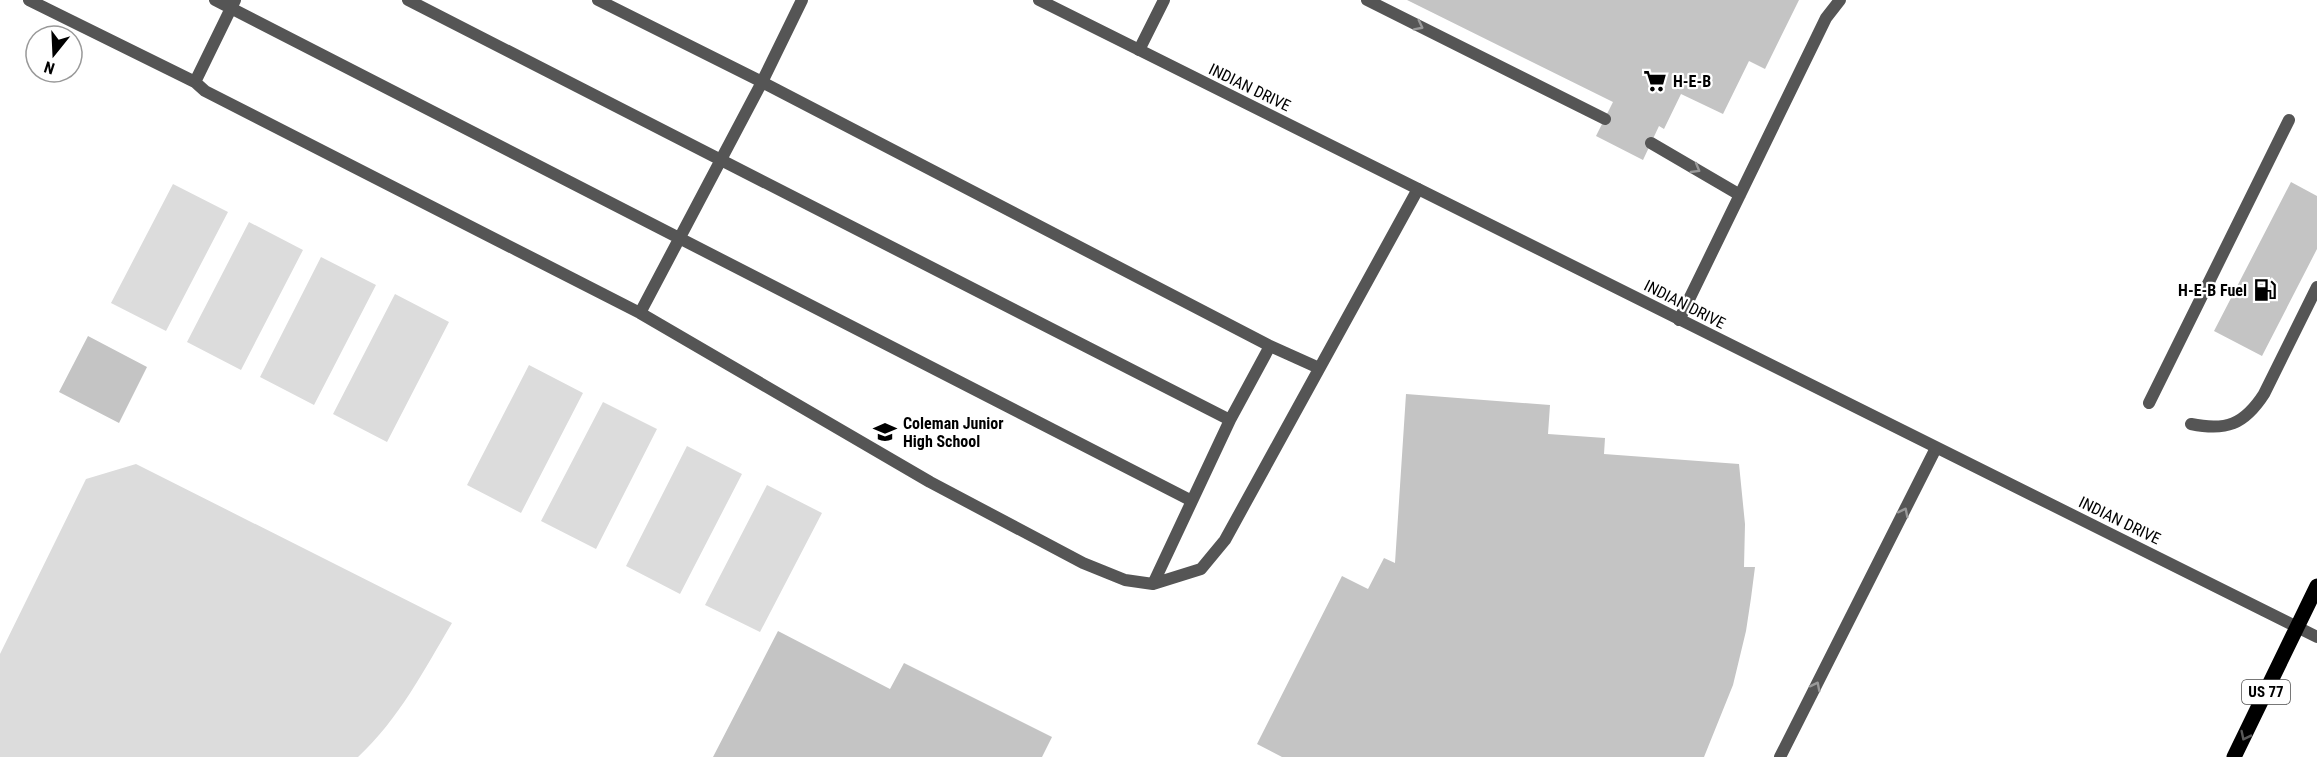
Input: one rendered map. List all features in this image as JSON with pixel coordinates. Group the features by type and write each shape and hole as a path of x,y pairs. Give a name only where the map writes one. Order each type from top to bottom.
{"main road":[{"name":"US 77","path":"2234,757 2317,586"}],"street":[{"path":"29,0 195,82 205,91 640,313 930,482 1083,563 1125,580 1153,584 1201,568 1225,540 1418,189"},
{"path":"215,0 233,4 680,239 1192,501"},
{"path":"408,0 1230,420"},
{"path":"598,0 762,82 1270,346 1319,368"},
{"path":"640,313 762,82 802,0"},
{"name":"INDIAN DRIVE","path":"1039,0 2317,637"},
{"path":"1139,50 1164,0"},
{"path":"1367,0 1605,119"},
{"path":"1679,320 1826,18 1840,0"},
{"path":"195,82 233,4"},
{"path":"2149,402 2289,120"},
{"path":"1651,143 1740,195"},
{"path":"2191,424 2210,427 2230,426 2255,409 2317,287"},
{"path":"1153,584 1230,420 1270,346"},
{"path":"1780,757 1936,448"}],"shaded area":[{"path":"173,184 228,212 166,331 111,303"},
{"path":"249,222 303,250 241,370 187,342"},
{"path":"321,257 376,285 314,405 260,377"},
{"path":"395,294 449,322 387,442 333,414"},
{"path":"529,365 583,393 521,513 467,485"},
{"path":"603,402 657,429 596,549 541,521"},
{"path":"687,446 742,474 680,594 626,566"},
{"path":"136,464 452,623 398,710 386,727 358,757 0,757 0,654 86,479"},
{"path":"767,485 822,513 760,632 705,605"}],"building":[{"name":"H-E-B","path":"1407,0 1799,0 1765,69 1749,61 1723,114 1681,94 1664,129 1659,126 1643,160 1596,136 1613,102"},
{"name":"H-E-B Fuel","path":"2291,182 2317,196 2317,249 2262,356 2214,331"},
{"path":"88,336 147,367 119,423 59,392"},
{"path":"1406,394 1550,405 1548,434 1605,438 1604,454 1739,464 1745,524 1744,567 1755,567 1746,631 1733,685 1704,757 1282,757 1257,744 1342,576 1368,589 1384,558 1395,563"},
{"path":"778,631 890,689 904,663 1052,737 1042,757 713,757"}],"place":[{"name":"H-E-B","path":"1655,81"},
{"name":"H-E-B Fuel","path":"2265,290"},
{"name":"Coleman Junior High School","path":"885,432"}]}
